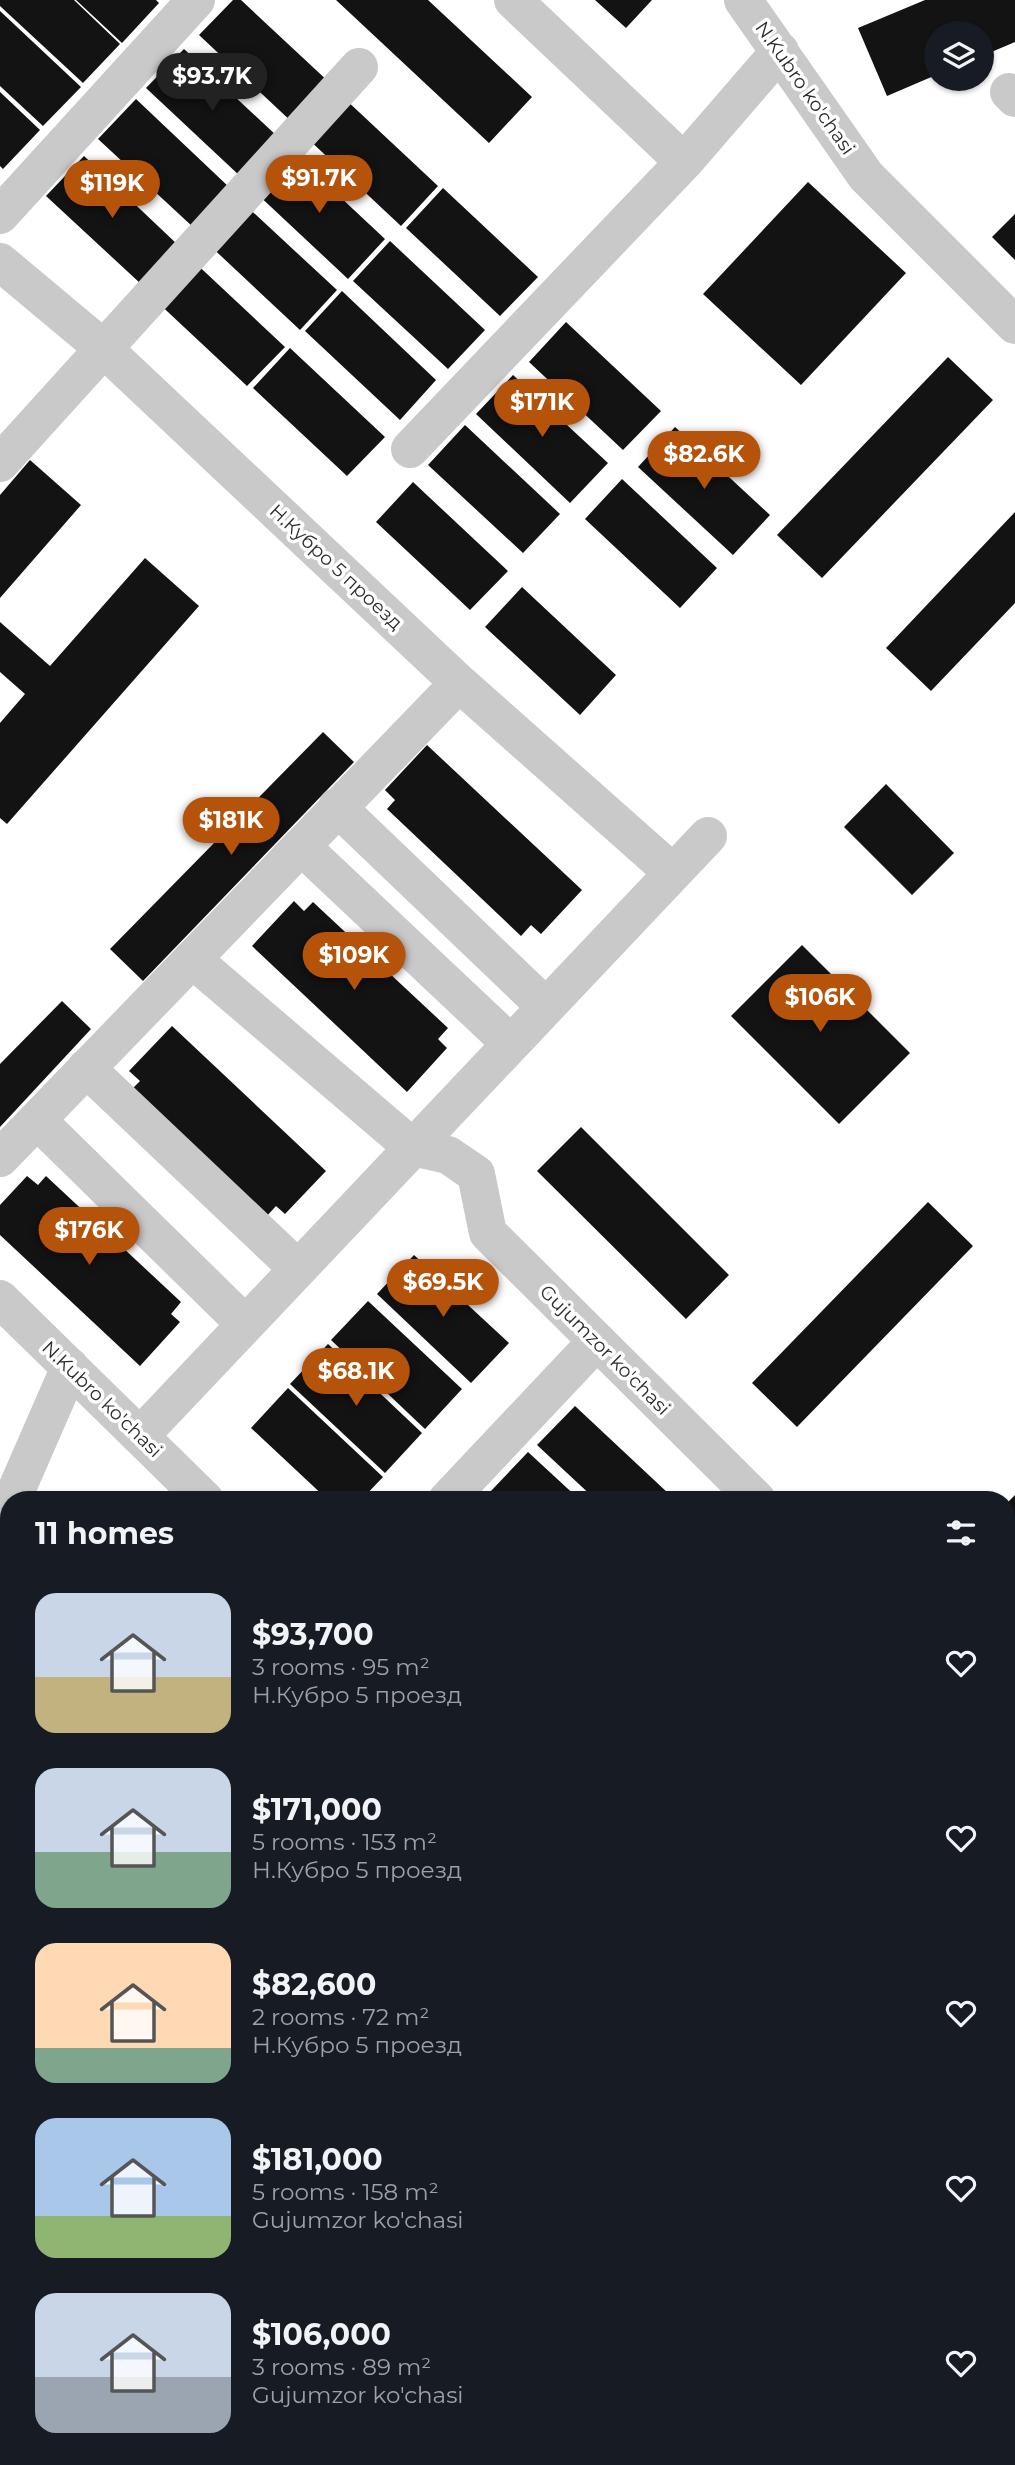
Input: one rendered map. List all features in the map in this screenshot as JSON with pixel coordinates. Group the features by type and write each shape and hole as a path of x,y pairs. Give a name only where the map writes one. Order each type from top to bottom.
{"street":[{"path":"0,215 196,0"},
{"path":"513,0 684,162"},
{"name":"N.Kubro ko'chasi","path":"744,0 866,177 1015,325"},
{"path":"410,449 684,162 780,51"},
{"path":"0,463 359,67"},
{"name":"Н.Кубро 5 проезд","path":"0,262 104,349 459,683 672,872"},
{"path":"0,1158 459,683"},
{"path":"337,807 545,1006"},
{"path":"139,1436 708,836"},
{"path":"301,846 510,1043"},
{"name":"Gujumzor ko'chasi","path":"192,959 412,1147 448,1155 476,1174 488,1233 748,1491"},
{"path":"86,1068 298,1269"},
{"path":"37,1120 245,1324"},
{"name":"N.Kubro ko'chasi","path":"0,1299 196,1491"},
{"path":"455,1491 597,1341"},
{"path":"16,1491 70,1367"}],"building":[{"path":"0,0 74,0 120,44 83,83 0,6"},
{"path":"76,0 156,0 159,3 122,43"},
{"path":"233,0 241,0 331,84 294,124 199,35"},
{"path":"336,0 428,0 532,97 489,143"},
{"path":"595,0 652,0 626,28"},
{"path":"925,0 1015,0 1015,42 994,51 994,21 924,21 924,80 887,96 858,28"},
{"path":"0,11 81,87 43,126 0,86"},
{"path":"184,49 278,137 241,177 146,88"},
{"path":"0,92 40,130 3,169 0,166"},
{"path":"344,98 438,186 401,226 306,137"},
{"path":"136,99 230,188 193,227 98,139"},
{"path":"291,151 385,239 348,279 253,190"},
{"path":"84,156 178,245 141,284 46,196"},
{"path":"808,182 906,273 801,385 703,294"},
{"path":"443,188 538,277 500,316 406,228"},
{"path":"242,202 337,290 300,330 205,241"},
{"path":"1015,214 1015,260 992,237"},
{"path":"390,241 485,330 448,369 353,281"},
{"path":"190,258 285,347 247,386 153,298"},
{"path":"342,291 436,380 400,420 305,331"},
{"path":"566,322 661,411 623,450 529,362"},
{"path":"290,348 385,437 347,476 253,388"},
{"path":"948,357 993,400 822,578 777,535"},
{"path":"513,375 608,463 570,503 476,414"},
{"path":"465,425 560,514 523,553 428,465"},
{"path":"675,427 770,515 733,555 638,467"},
{"path":"30,460 81,505 0,598 0,495"},
{"path":"622,479 717,568 680,608 585,519"},
{"path":"413,482 508,571 470,610 376,522"},
{"path":"1015,512 1015,603 931,691 886,648"},
{"path":"145,558 199,606 7,824 0,818 0,723 25,694 0,672 0,622 50,666"},
{"path":"522,587 616,675 580,715 485,627"},
{"path":"323,732 354,762 143,981 110,949"},
{"path":"427,745 582,890 541,934 531,925 521,936 387,809 395,800 385,790"},
{"path":"886,784 954,853 912,895 844,827"},
{"path":"294,901 304,911 313,902 448,1028 438,1039 447,1048 407,1092 252,946"},
{"path":"802,945 910,1053 839,1124 731,1016"},
{"path":"62,1001 91,1029 0,1127 0,1064"},
{"path":"172,1026 326,1171 285,1214 276,1206 266,1217 131,1090 140,1081 129,1071"},
{"path":"581,1127 729,1275 686,1319 537,1171"},
{"path":"27,1176 38,1185 46,1176 181,1302 171,1314 180,1322 140,1366 0,1235 0,1205"},
{"path":"928,1202 973,1246 797,1427 752,1383"},
{"path":"414,1255 509,1343 471,1383 377,1294"},
{"path":"368,1301 462,1389 425,1429 331,1340"},
{"path":"328,1344 422,1433 385,1473 290,1384"},
{"path":"288,1388 383,1477 370,1491 318,1491 251,1428"},
{"path":"575,1406 666,1491 586,1491 537,1445"},
{"path":"528,1452 570,1491 491,1491"}]}
